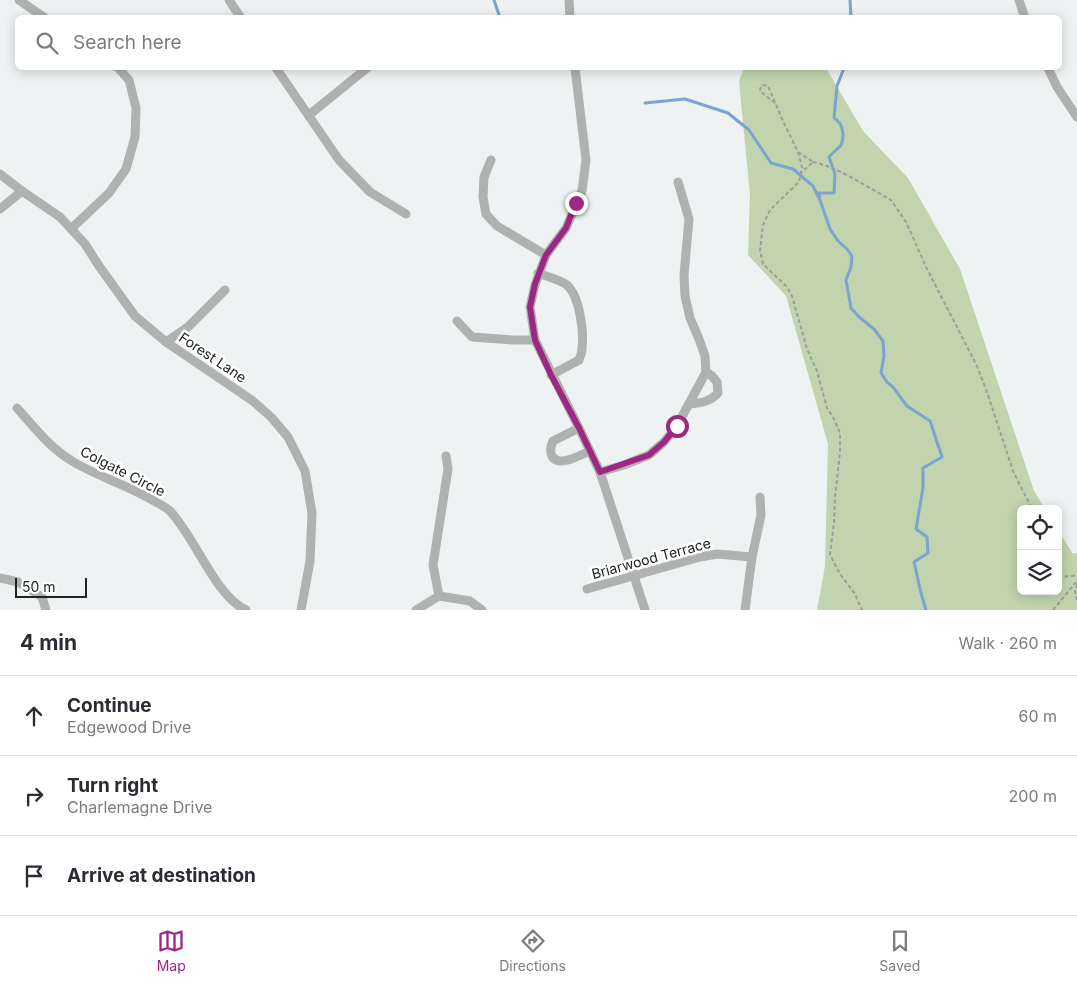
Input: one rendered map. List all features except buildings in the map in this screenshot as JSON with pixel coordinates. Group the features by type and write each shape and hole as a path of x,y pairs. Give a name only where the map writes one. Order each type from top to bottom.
{"street":[{"path":"19,0 42,15"},
{"path":"229,0 239,15"},
{"path":"569,0 570,15"},
{"path":"1019,0 1024,15"},
{"path":"72,229 109,193 126,169 135,137 136,108 128,80 120,70"},
{"path":"277,70 339,160 370,192 406,214"},
{"path":"309,114 364,70"},
{"path":"575,70 586,160 582,191 566,228 546,255 538,272 530,307 535,340 600,472 644,610"},
{"path":"1049,70 1057,87 1077,117"},
{"path":"491,160 484,177 483,197 486,214 497,226 546,255"},
{"name":"Forest Lane","path":"0,174 60,217 72,229 85,244 98,266 135,316 166,342 253,401 271,417 288,437 305,472 312,513 310,561 301,610"},
{"path":"600,472 649,455 664,442 677,426 706,372 705,356 690,318 685,296 684,276 689,219 678,182"},
{"path":"0,209 22,191"},
{"path":"538,272 566,284 577,300 582,330 582,351 579,360 551,375"},
{"path":"166,342 188,326 225,290"},
{"path":"457,321 472,337 535,340"},
{"path":"689,404 710,400 718,393 717,382 706,372"},
{"name":"Colgate Circle","path":"17,408 45,440 71,460 142,494 169,510 187,532 220,586 239,607 246,610"},
{"path":"579,428 553,441 550,449 551,456 561,461 590,451"},
{"path":"439,596 433,566 448,469 446,456"},
{"path":"745,610 752,557 761,515 760,498"},
{"name":"Briarwood Terrace","path":"587,589 700,556 717,554 752,557"},
{"path":"0,578 18,582 42,597 46,610"},
{"path":"416,610 439,596 470,601 482,610"}],"path":[{"path":"775,103 760,91 761,86 768,86 798,152 802,168 799,182 770,210 763,225 760,250 764,264 787,287 792,296 827,408 834,417 840,433 840,452 834,497 834,523 830,555 840,574 855,594 862,610"},
{"path":"798,152 814,162 825,164 842,173 891,200 896,206 906,222 926,269 976,366 987,392 1013,471 1030,505"},
{"path":"801,174 814,162"},
{"path":"1062,577 1077,574"},
{"path":"1077,583 1075,592 1077,600"},
{"path":"1053,610 1077,583"}],"green space":[{"path":"743,70 827,70 863,131 908,178 960,269 1034,491 1043,505 1017,505 1017,595 1062,595 1062,536 1073,554 1077,553 1077,610 817,610 825,566 828,444 786,296 748,255 750,195 739,81"}],"waterway":[{"path":"494,0 499,15"},
{"path":"850,0 851,15"},
{"path":"820,197 819,193 834,193 835,174 829,157 841,145 843,138 841,126 834,118 837,86 843,70"},
{"path":"645,103 685,99 728,113 749,130 771,163 793,169 813,186 830,229 852,256 851,267 846,280 851,308 874,329 883,341 884,356 881,373 907,406 930,421 942,457 923,468 923,488 916,529 927,537 928,553 914,562 926,610"}],"route":[{"path":"576,203 566,228 546,255 538,272 530,307 535,340 600,472 649,455 664,442 677,426"}]}
